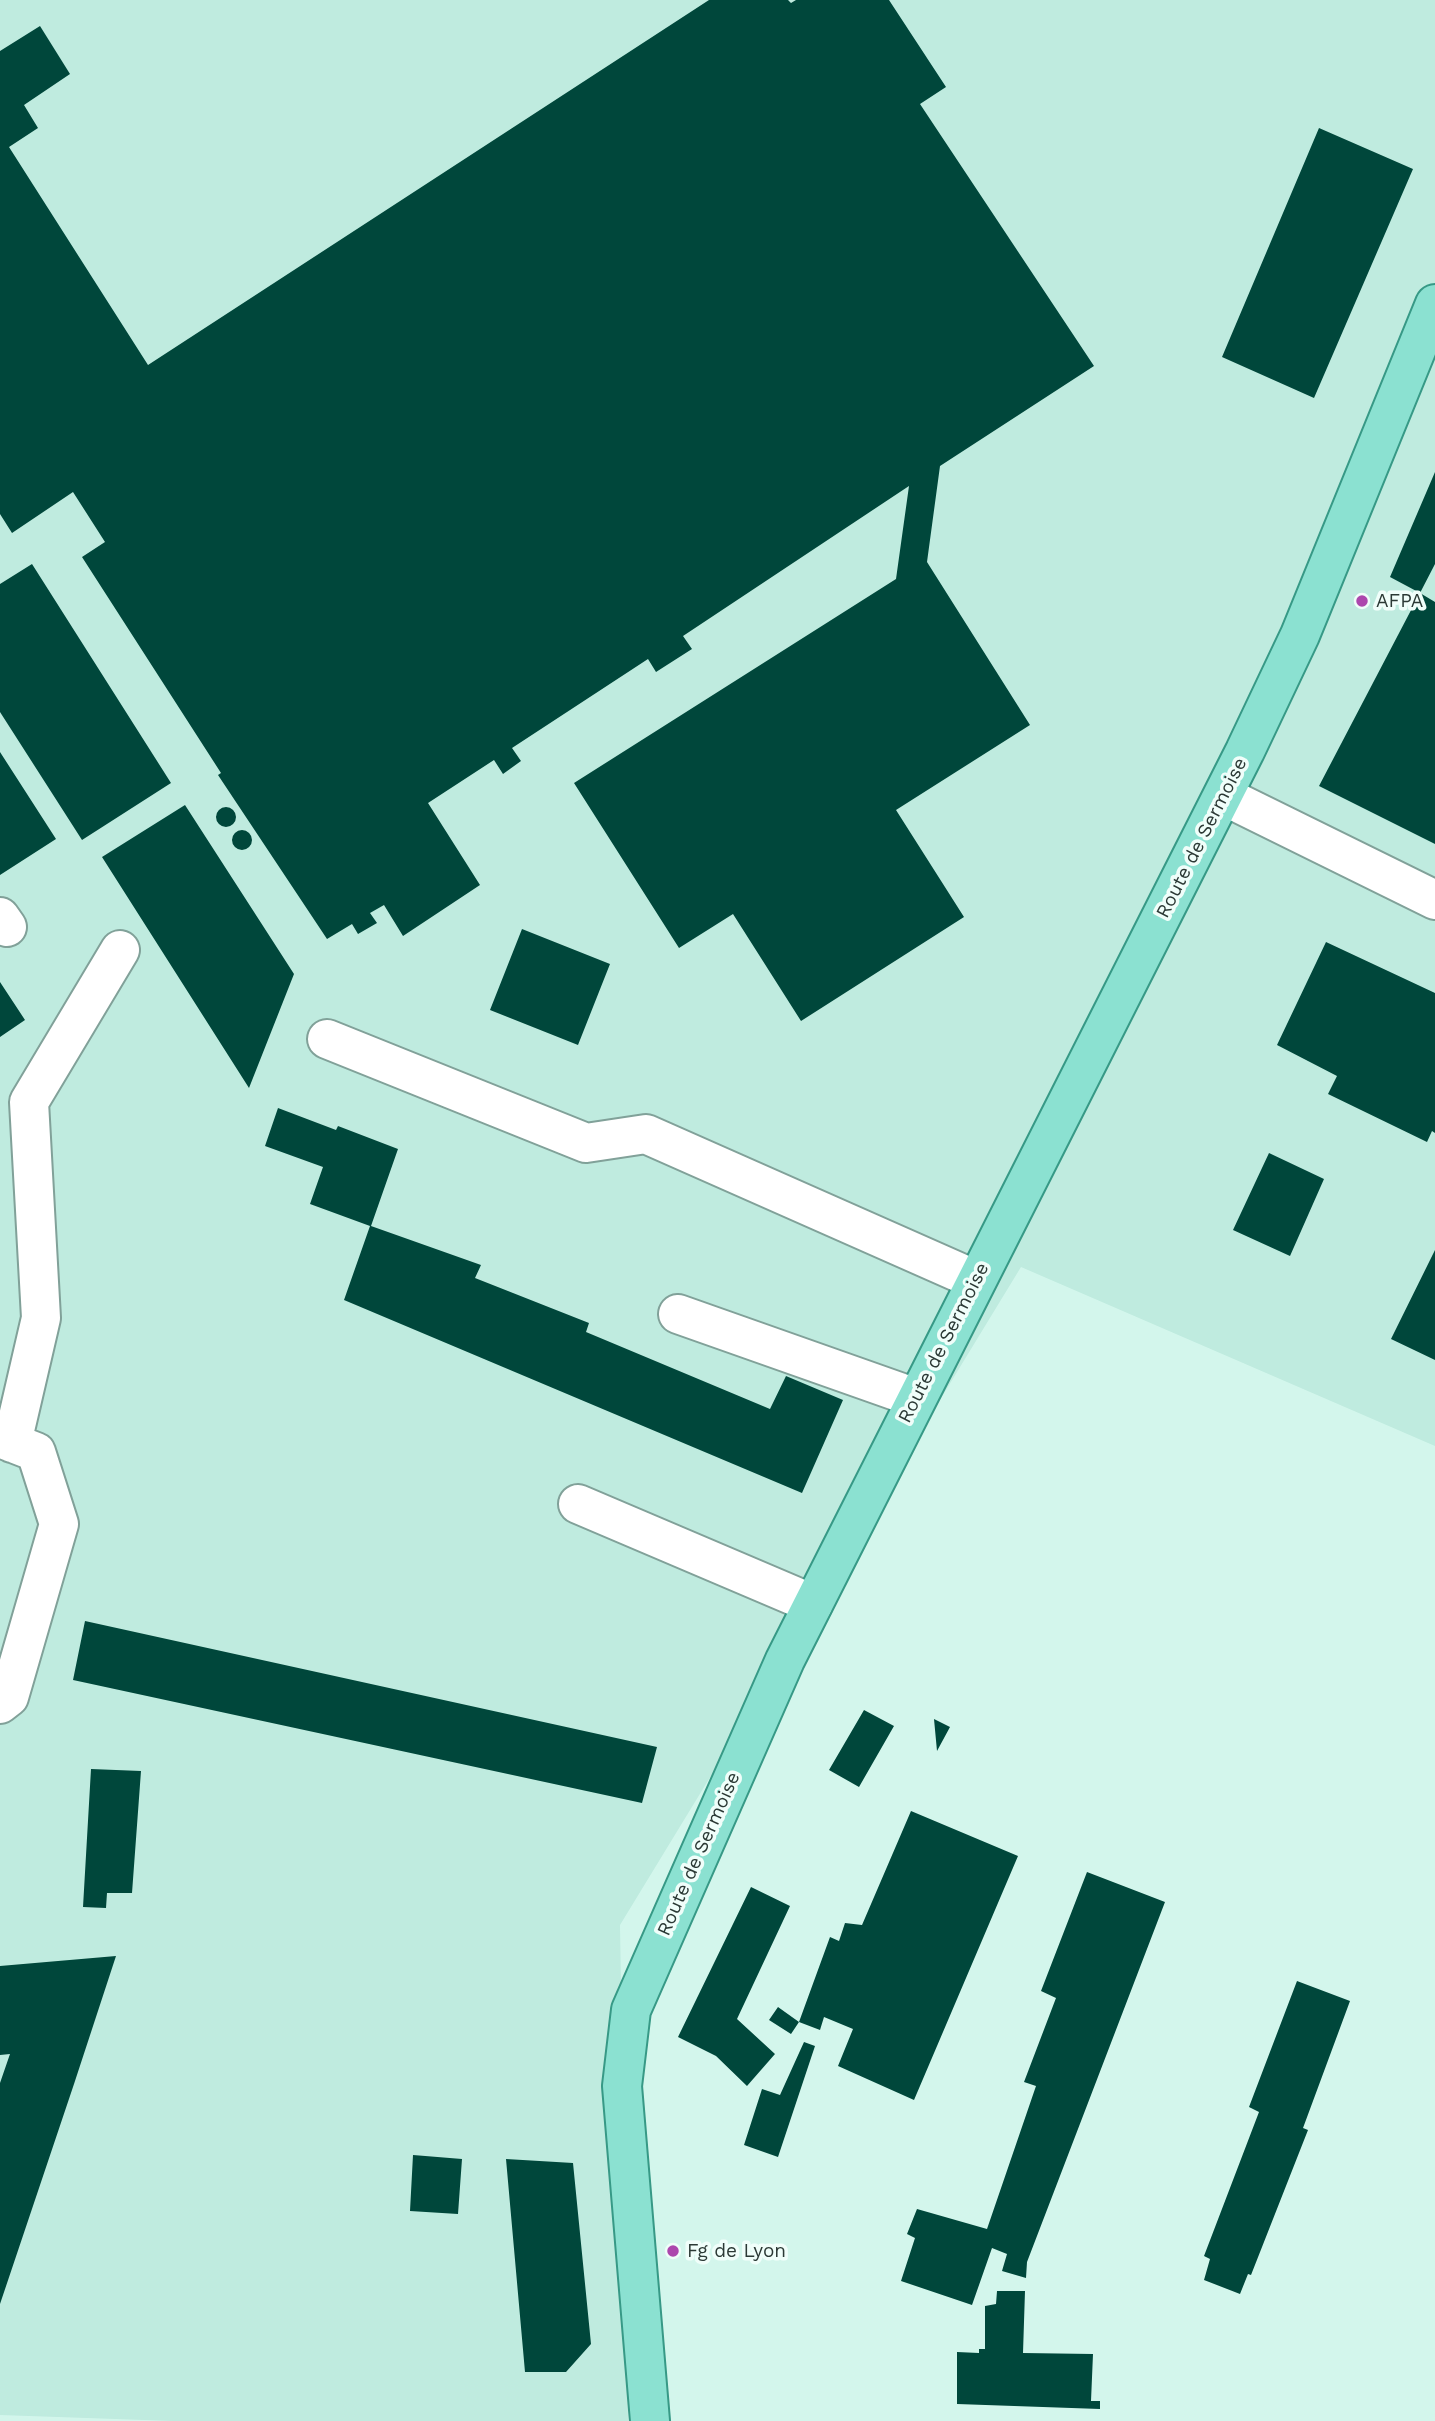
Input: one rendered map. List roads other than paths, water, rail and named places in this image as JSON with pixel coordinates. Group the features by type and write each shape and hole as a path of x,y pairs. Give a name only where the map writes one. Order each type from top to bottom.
{"main road":[{"name":"Route de Sermoise","path":"650,2421 622,2085 631,2010 780,1672 813,1604 1224,796 1300,635 1435,304"}],"lane":[{"path":"1224,796 1435,901"},
{"path":"0,1704 9,1697 59,1524 36,1452 6,1441 41,1318 29,1102 120,950"},
{"path":"327,1039 586,1143 646,1134 976,1280"},
{"path":"678,1314 916,1398"},
{"path":"578,1504 813,1604"}],"place":[{"name":"AFPA","path":"1362,601"},
{"name":"Fg de Lyon","path":"673,2251"}]}
